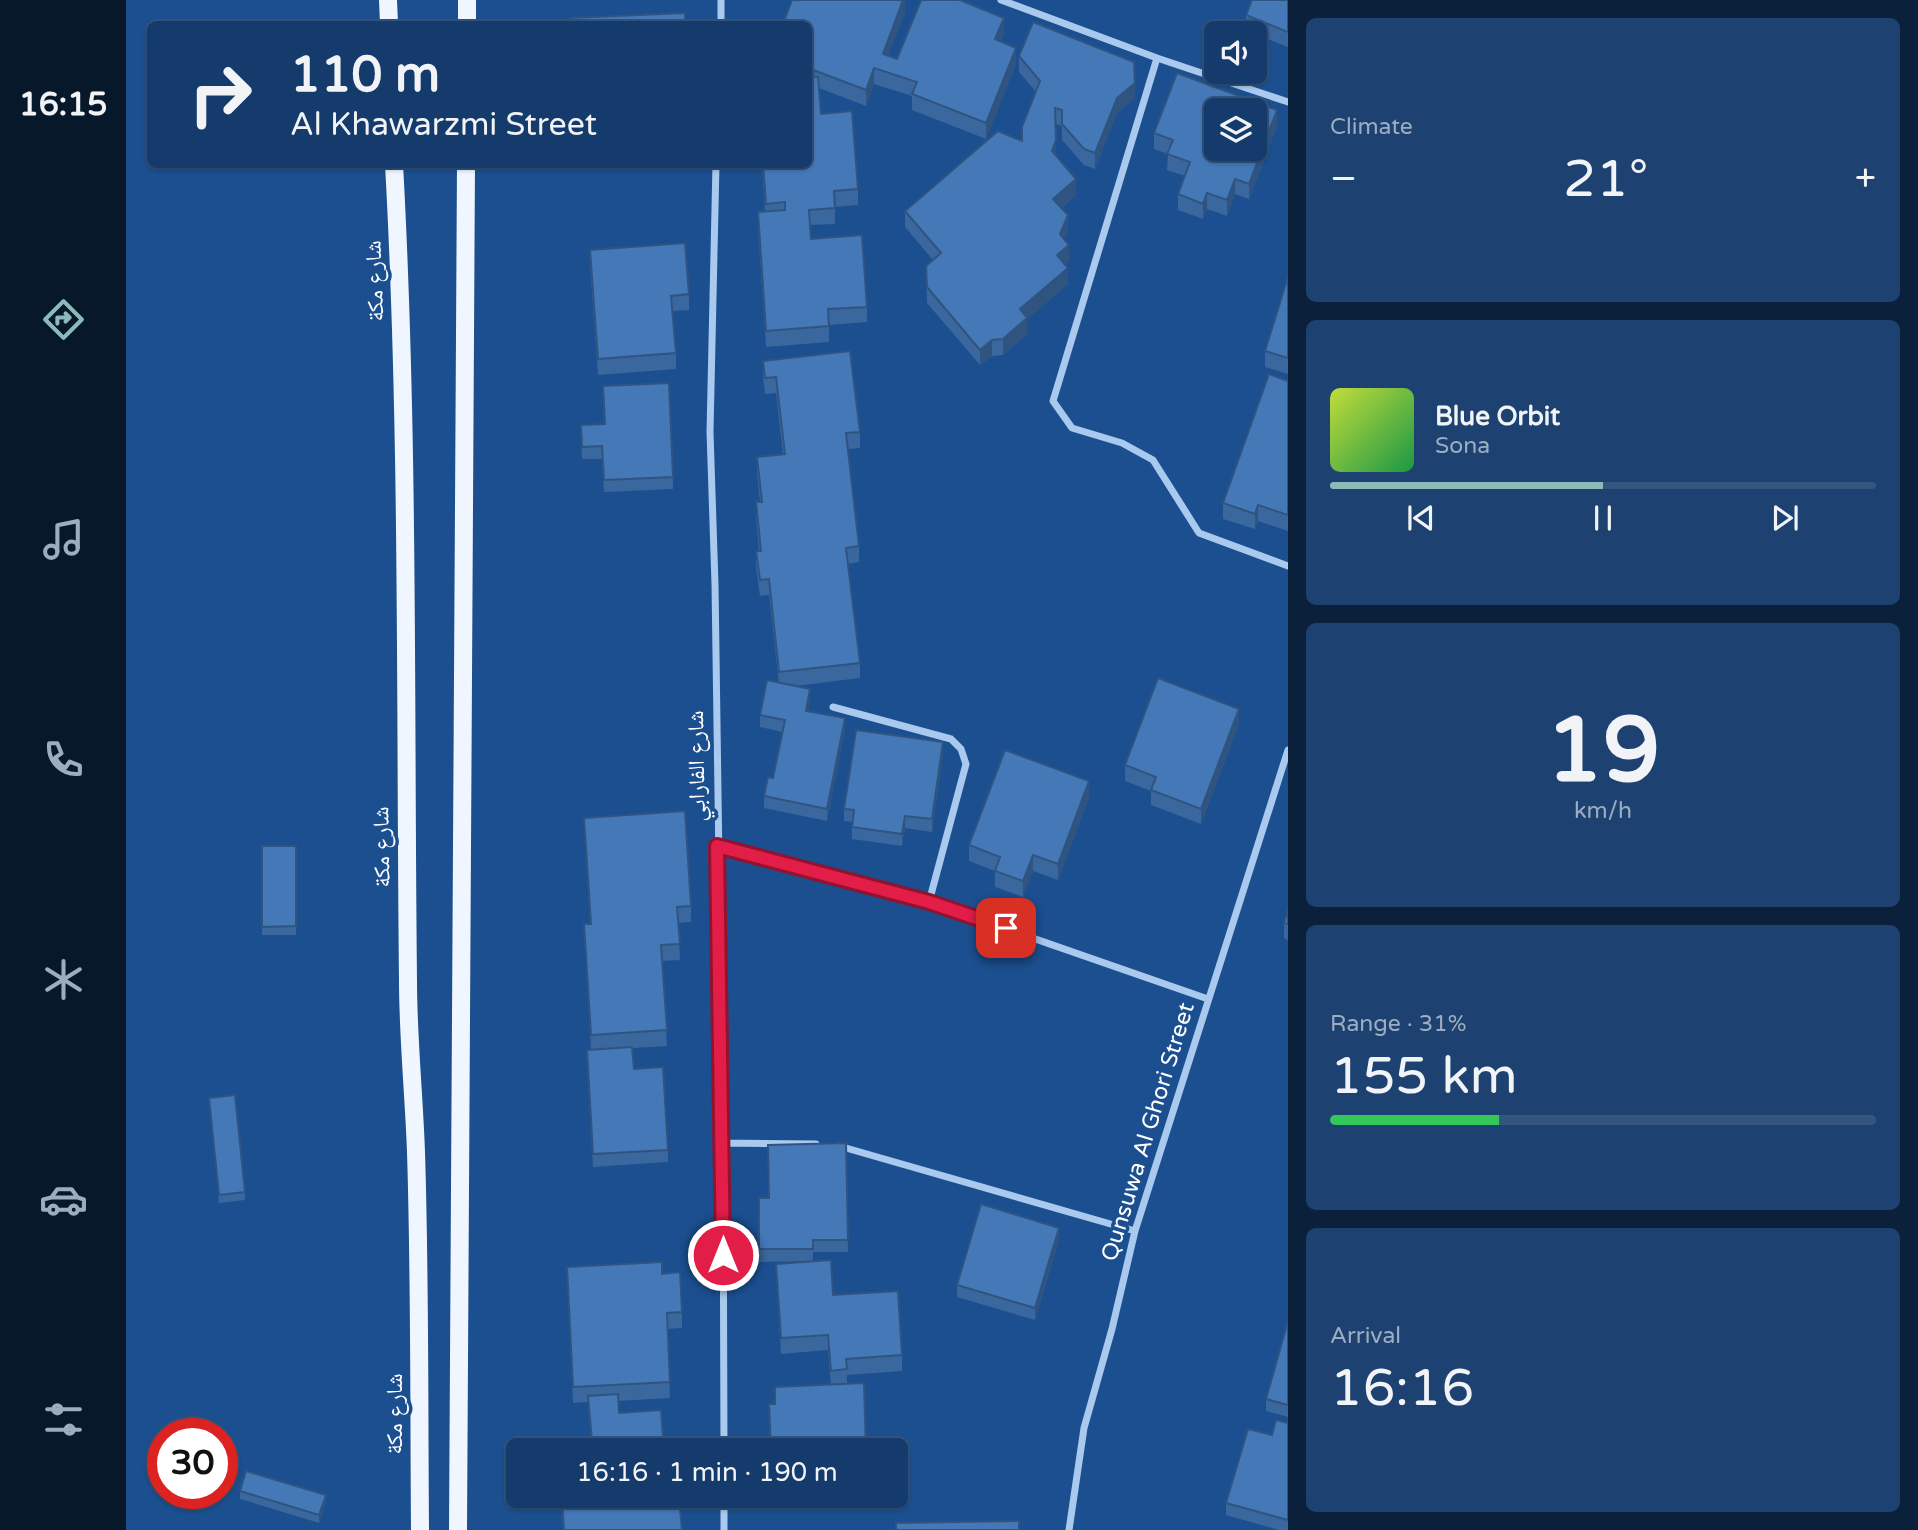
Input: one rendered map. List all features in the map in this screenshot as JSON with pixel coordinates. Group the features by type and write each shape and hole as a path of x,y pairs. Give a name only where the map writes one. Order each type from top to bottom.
{"main road":[{"path":"388,0 388,21"},
{"path":"467,0 467,21"},
{"name":"شارع مكة","path":"394,168 399,247 406,531 408,1003 416,1176 420,1530"},
{"path":"458,1530 466,168"}],"street":[{"path":"720,21 721,0"},
{"path":"1001,0 1157,58 1288,102"},
{"path":"1157,58 1053,401 1072,428 1122,443 1153,460 1199,533 1288,566"},
{"name":"شارع الفارابي","path":"716,168 710,432 715,584 723,1143 724,1438"},
{"path":"833,707 951,739 961,749 966,764 929,902"},
{"name":"Qunsuwa Al Ghori Street","path":"1069,1530 1084,1428 1112,1329 1135,1231 1288,750"},
{"path":"717,846 929,902 1208,999"},
{"path":"723,1143 846,1147 1135,1231"},
{"path":"724,1508 724,1530"}],"building":[{"path":"792,0 903,0 883,54 897,59 921,0 960,0 1004,18 995,39 1016,48 986,123 912,94 917,82 874,68 866,90 812,70 812,21 784,21"},
{"path":"1252,0 1288,0 1288,32 1267,24 1267,21 1246,15"},
{"path":"685,13 685,21 570,21 570,18"},
{"path":"1033,22 1134,62 1135,83 1117,98 1095,153 1084,149 1062,124 1062,110 1055,108 1056,140 1052,151 1076,179 1053,199 1068,215 1060,234 1069,245 1057,255 1068,268 1020,309 1027,318 1003,339 992,340 980,350 927,287 926,266 941,253 905,211 998,131 1022,141 1022,127 1040,81 1019,56"},
{"path":"1177,73 1245,98 1204,98 1204,161 1258,161 1249,184 1235,179 1227,200 1207,193 1203,204 1178,194 1190,162 1167,154 1173,140 1154,133"},
{"path":"812,77 818,77 821,114 852,111 858,189 834,191 835,208 809,210 811,239 862,235 867,307 828,309 829,326 766,331 758,212 785,210 785,202 766,204 763,168 812,168"},
{"path":"1267,106 1277,110 1267,136"},
{"path":"685,243 689,294 671,296 676,353 598,359 590,250"},
{"path":"1288,277 1288,358 1265,351"},
{"path":"850,351 860,432 846,433 859,546 846,548 860,663 779,672 769,579 760,580 756,551 761,551 756,502 762,502 757,457 785,454 776,377 765,378 763,361"},
{"path":"1269,374 1288,381 1288,515 1258,505 1255,514 1223,503"},
{"path":"669,383 673,477 604,480 602,446 582,447 581,425 605,424 603,386"},
{"path":"1158,678 1239,709 1201,809 1151,790 1156,777 1125,765"},
{"path":"767,680 810,689 806,711 845,718 827,809 764,796 768,777 773,778 785,720 760,715"},
{"path":"856,730 943,742 932,819 905,816 902,834 852,827 854,810 844,809"},
{"path":"1005,750 1089,781 1058,864 1033,855 1023,881 995,871 1000,857 969,845"},
{"path":"685,811 691,906 677,907 680,944 661,945 667,1030 591,1035 584,924 591,924 584,818"},
{"path":"262,846 296,846 296,926 262,927"},
{"path":"632,1047 634,1069 663,1067 668,1150 593,1154 587,1050"},
{"path":"235,1095 245,1192 219,1195 209,1098"},
{"path":"846,1143 848,1240 813,1240 813,1249 759,1249 759,1198 769,1198 768,1145"},
{"path":"981,1204 1059,1228 1035,1308 957,1285"},
{"path":"831,1260 833,1295 898,1291 902,1355 846,1359 847,1369 831,1371 828,1335 781,1338 776,1264"},
{"path":"662,1262 662,1274 680,1272 682,1312 667,1313 670,1382 573,1387 567,1267"},
{"path":"1288,1321 1288,1405 1266,1399"},
{"path":"864,1383 866,1438 770,1438 769,1404 775,1404 775,1387"},
{"path":"618,1394 619,1413 661,1410 663,1438 592,1438 588,1396"},
{"path":"1276,1420 1288,1423 1288,1520 1226,1503 1248,1429 1272,1435"},
{"path":"246,1471 326,1495 319,1515 240,1491"},
{"path":"563,1508 680,1508 682,1530 564,1530"},
{"path":"1019,1521 1019,1530 896,1530 896,1523"}],"route":[{"path":"723,1255 717,846 929,902 1006,928"}]}
